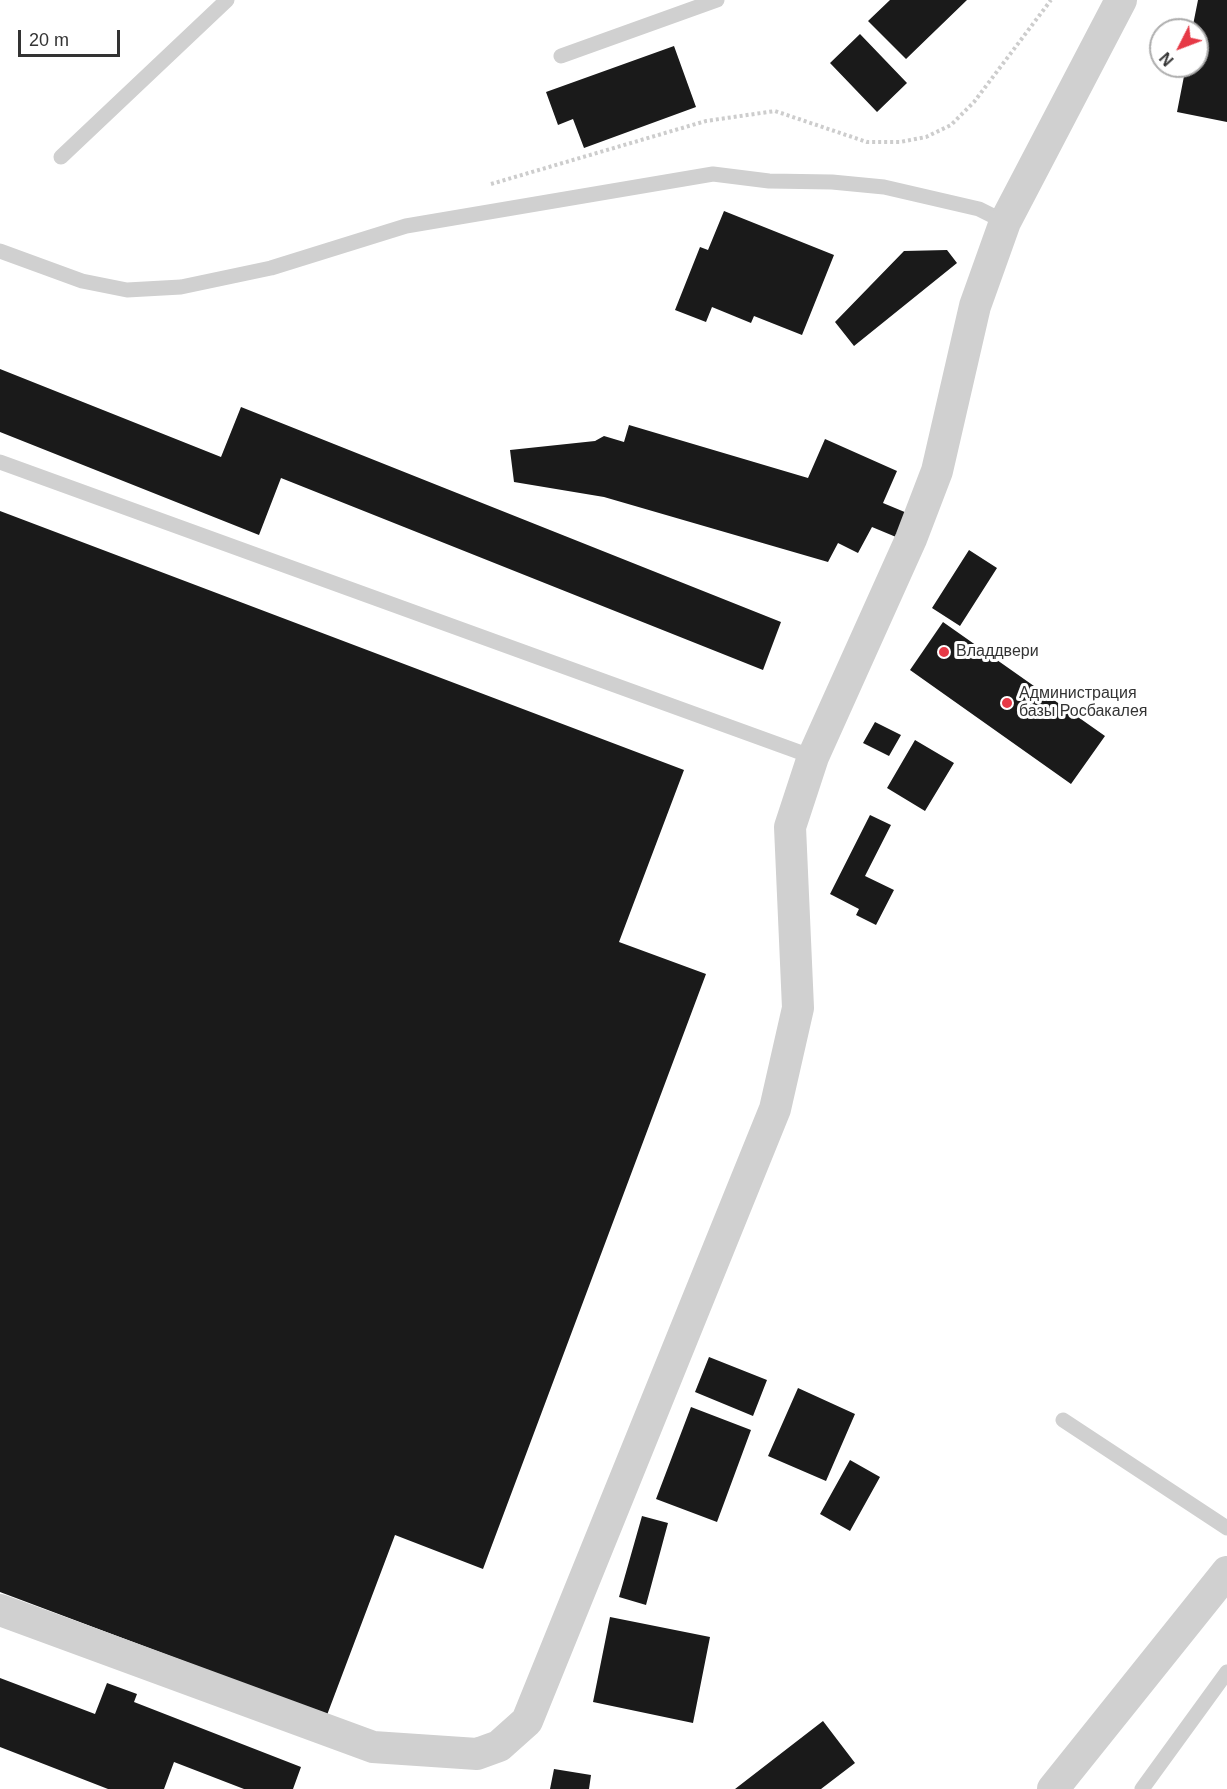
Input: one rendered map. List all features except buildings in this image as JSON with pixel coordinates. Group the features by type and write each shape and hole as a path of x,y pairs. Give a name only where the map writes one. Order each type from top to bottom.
{"street":[{"path":"0,1610 373,1747 477,1754 500,1746 527,1721 775,1109 798,1008 790,827 813,757 911,539 937,471 975,306 1005,222 1118,1"},
{"path":"1053,1789 1227,1572"}],"lane":[{"path":"61,157 226,0"},
{"path":"561,56 717,0"},
{"path":"0,251 93,283 127,290 181,286 271,268 406,226 713,174 769,181 832,182 884,187 979,209 1005,222"},
{"path":"0,462 813,757"},
{"path":"1063,1420 1227,1528"},
{"path":"1142,1789 1227,1672"}],"path":[{"path":"480,187 706,121 775,111 867,142 900,142 926,137 951,125 975,102 1051,0"}],"place":[{"name":"Владдвери","path":"944,652"},
{"name":"Администрация базы Росбакалея","path":"1007,703"}]}
